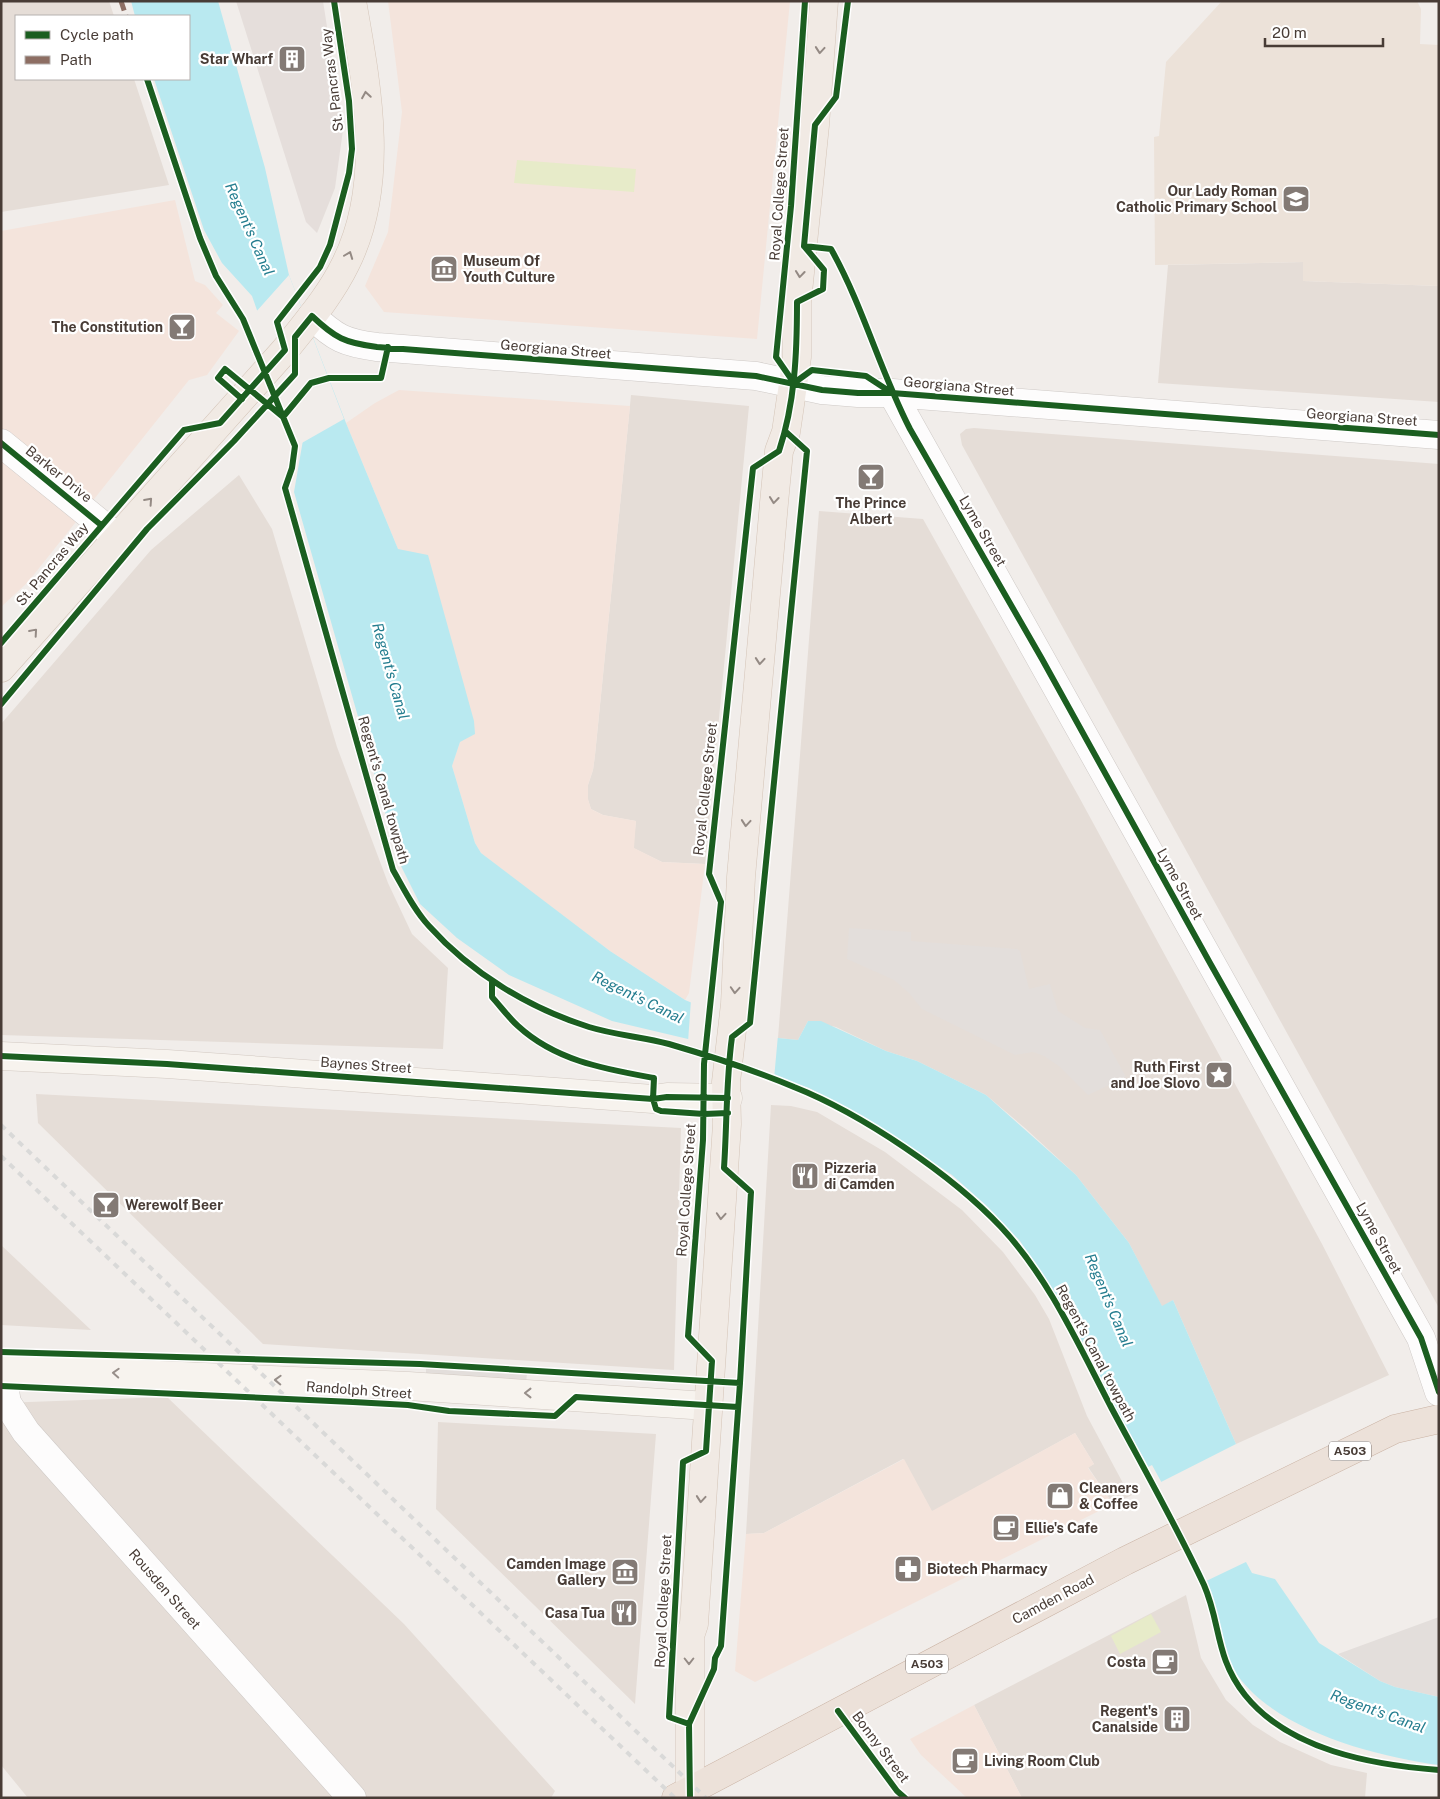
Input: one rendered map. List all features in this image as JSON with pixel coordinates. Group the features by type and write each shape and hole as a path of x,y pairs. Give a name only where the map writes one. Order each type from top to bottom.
{"highway":[{"name":"Camden Road","path":"685,1795 1125,1561 1395,1429 1439,1419"}],"main road":[{"path":"1,668 116,537 257,382 327,298 347,263 365,205 369,154 368,104 352,1"},
{"name":"Royal College Street","path":"685,1795 690,1636 694,1624 742,867 774,504 780,451 786,432 797,357 797,302 814,134 824,1"}],"street":[{"name":"Georgiana Street","path":"310,319 331,335 350,343 359,344 756,376 822,390 892,393 1439,435"},
{"name":"Lyme Street","path":"892,393 1421,1338 1439,1392"},
{"name":"Barker Drive","path":"1,443 116,537"},
{"name":"Baynes Street","path":"1,1056 167,1064 654,1099 727,1090"},
{"name":"Randolph Street","path":"1,1368 408,1386 707,1406"},
{"name":"Rousden Street","path":"1,1368 7,1403 26,1432 352,1798"}],"shaded area":[{"path":"1,1 109,1 114,15 15,15 15,80 134,80 169,185 1,212"},
{"name":"Star Wharf","path":"236,1 323,1 343,130 335,188 317,233 306,222"},
{"path":"388,1 790,1 757,339 384,312 365,286 388,232 402,112"},
{"name":"Our Lady Roman Catholic Primary School","path":"1222,1 1417,1 1421,9 1420,44 1439,45 1439,286 1303,281 1303,262 1155,265 1154,137 1159,136 1166,62"},
{"path":"175,200 195,281 205,285 223,305 216,313 239,331 207,375 189,380 28,582 1,607 1,231"},
{"path":"1304,262 1304,281 1439,286 1439,402 1158,383 1168,265"},
{"path":"399,390 630,406 595,755 588,785 588,799 591,809 603,815 636,821 634,848 662,862 705,864 689,993 685,1000 610,951 481,853 475,843 452,766 460,742 398,549 346,423 375,403"},
{"path":"631,395 749,406 705,864 662,862 633,848 636,821 603,815 591,809 588,800 588,785 595,755"},
{"path":"974,428 1439,464 1439,1308 962,445 960,434 966,429"},
{"path":"239,475 272,529 337,747 388,883 412,934 448,968 443,1049 1,1035 1,724 151,550"},
{"path":"819,511 923,519 1079,797 1322,1244 1389,1375 1236,1444 1173,1300 1162,1307 1129,1243 1076,1175 1025,1128 986,1095 917,1061 886,1051 836,1027 808,1021 798,1040 778,1038"},
{"path":"849,928 911,932 911,941 1017,949 1020,951 1029,989 1050,984 1058,1011 1085,1028 1100,1030 1126,1077 1088,1095 1059,1066 1044,1056 1033,1052 1015,1055 922,1009 909,993 894,980 847,959"},
{"path":"36,1094 681,1128 674,1370 263,1344 38,1123"},
{"path":"771,1105 791,1106 817,1112 885,1152 962,1210 1003,1252 1035,1295 1049,1319 1087,1416 1124,1485 1132,1495 1113,1504 1088,1467 1094,1464 1075,1433 932,1512 903,1459 764,1533 746,1534"},
{"path":"1,1245 91,1330 1,1325"},
{"path":"426,1367 527,1374 526,1382 426,1376"},
{"path":"167,1397 404,1624 555,1791 551,1798 28,1798 1,1765 1,1403"},
{"path":"438,1422 656,1434 635,1704 436,1509"},
{"path":"1075,1433 1094,1464 1088,1468 1113,1504 755,1682 735,1671 746,1534 764,1533 904,1459 932,1511"},
{"path":"1186,1595 1201,1658 1226,1700 1253,1725 1280,1742 1331,1765 1367,1773 1365,1798 1022,1798 974,1705"},
{"path":"1439,1617 1439,1697 1395,1687 1380,1681 1338,1654"},
{"name":"Living Room Club","path":"974,1705 1022,1798 967,1798 921,1755 910,1739"}],"green space":[{"path":"517,160 636,169 634,192 514,183"},
{"path":"1151,1614 1161,1632 1120,1654 1111,1636"}],"water":[{"name":"Regent's Canal","path":"131,1 218,1 265,168 289,275 346,423 398,549 428,555 474,721 475,734 460,742 452,766 475,843 481,853 610,951 685,1000 778,1038 798,1040 808,1021 821,1021 886,1051 917,1061 986,1095 1076,1175 1129,1243 1162,1306 1173,1300 1236,1444 1246,1562 1252,1573 1275,1579 1319,1643 1380,1681 1395,1687 1439,1697 1439,1765 1386,1755 1330,1738 1302,1726 1277,1712 1255,1695 1238,1676 1227,1655 1209,1594 1174,1508 1152,1465 1148,1467 1087,1354 1075,1326 1020,1241 988,1207 952,1175 872,1122 809,1088 773,1076 688,1039 612,1021 509,975 457,938 420,904 400,864 294,492 303,440 252,296 222,263 204,230 154,80 190,80 190,15 135,15"}],"pier":[{"path":"289,275 344,419 300,444 255,313"},
{"path":"691,1000 778,1035 774,1079 688,1042"},
{"path":"1236,1444 1239,1450 1248,1561 1202,1583 1159,1483"}],"railway":[{"path":"1,1125 706,1798"},
{"path":"1,1156 675,1798"}],"marked path":[{"path":"121,1 126,15"}],"cycle path":[{"name":"St. Pancras Way","path":"1,643 184,430 220,423 285,350 277,322 320,267 330,245 349,173 352,149 349,101 334,1"},
{"path":"794,383 776,357 791,206 805,1"},
{"path":"689,1724 669,1717 683,1462 706,1451 712,1361 688,1336 703,1140 704,1064 721,902 709,874 753,468 779,451 789,415 794,378 797,302 823,289 824,270 804,246 815,125 836,97 848,1"},
{"name":"Regent's Canal towpath","path":"147,80 200,238 216,276 243,319 295,446 292,468 285,488 393,870 409,899 424,920 463,959 482,974 523,999 545,1010 589,1027 669,1044 732,1064 794,1087 876,1129 931,1167 981,1207 1001,1227 1034,1268 1049,1290 1075,1337 1171,1518 1204,1585 1223,1654 1235,1681 1245,1695 1263,1714 1284,1729 1308,1742 1360,1759 1413,1768 1439,1770"},
{"path":"804,246 831,249 853,293 899,407 910,429 1042,659 1421,1338 1439,1392"},
{"path":"1,704 147,529 234,441 295,374 295,337 312,316 327,330 341,338 357,344 377,347 756,376 822,390 858,393 892,393 1439,435"},
{"path":"242,399 218,378 225,369 283,417 311,383 329,378 381,378 388,347"},
{"path":"794,383 812,370 866,376 892,393"},
{"path":"690,1798 689,1724 714,1669 715,1658 721,1646 740,1383 751,1192 724,1168 729,1069 732,1037 750,1023 807,451 786,432"},
{"name":"St. Pancras Way","path":"1,443 101,525"},
{"path":"492,981 492,997 518,1026 548,1048 599,1067 654,1078 653,1099 656,1109 704,1114 728,1113"},
{"path":"1,1056 167,1064 653,1099 667,1097 728,1098"},
{"path":"1,1352 420,1364 740,1383"},
{"path":"1,1386 353,1402 408,1405 449,1411 555,1416 576,1397 738,1407"},
{"name":"Bonny Street","path":"838,1711 897,1791 905,1798"}],"place":[{"name":"Star Wharf","path":"292,59"},
{"name":"Our Lady Roman Catholic Primary School","path":"1296,199"},
{"name":"Museum Of Youth Culture","path":"444,269"},
{"name":"The Constitution","path":"182,327"},
{"name":"The Prince Albert","path":"871,477"},
{"name":"Ruth First and Joe Slovo","path":"1219,1075"},
{"name":"Pizzeria di Camden","path":"805,1176"},
{"name":"Werewolf Beer","path":"106,1205"},
{"name":"Cleaners & Coffee","path":"1060,1496"},
{"name":"Ellie's Cafe","path":"1006,1528"},
{"name":"Biotech Pharmacy","path":"908,1569"},
{"name":"Camden Image Gallery","path":"625,1572"},
{"name":"Casa Tua","path":"624,1613"},
{"name":"Costa","path":"1165,1662"},
{"name":"Regent's Canalside","path":"1177,1719"},
{"name":"Living Room Club","path":"965,1761"}]}
